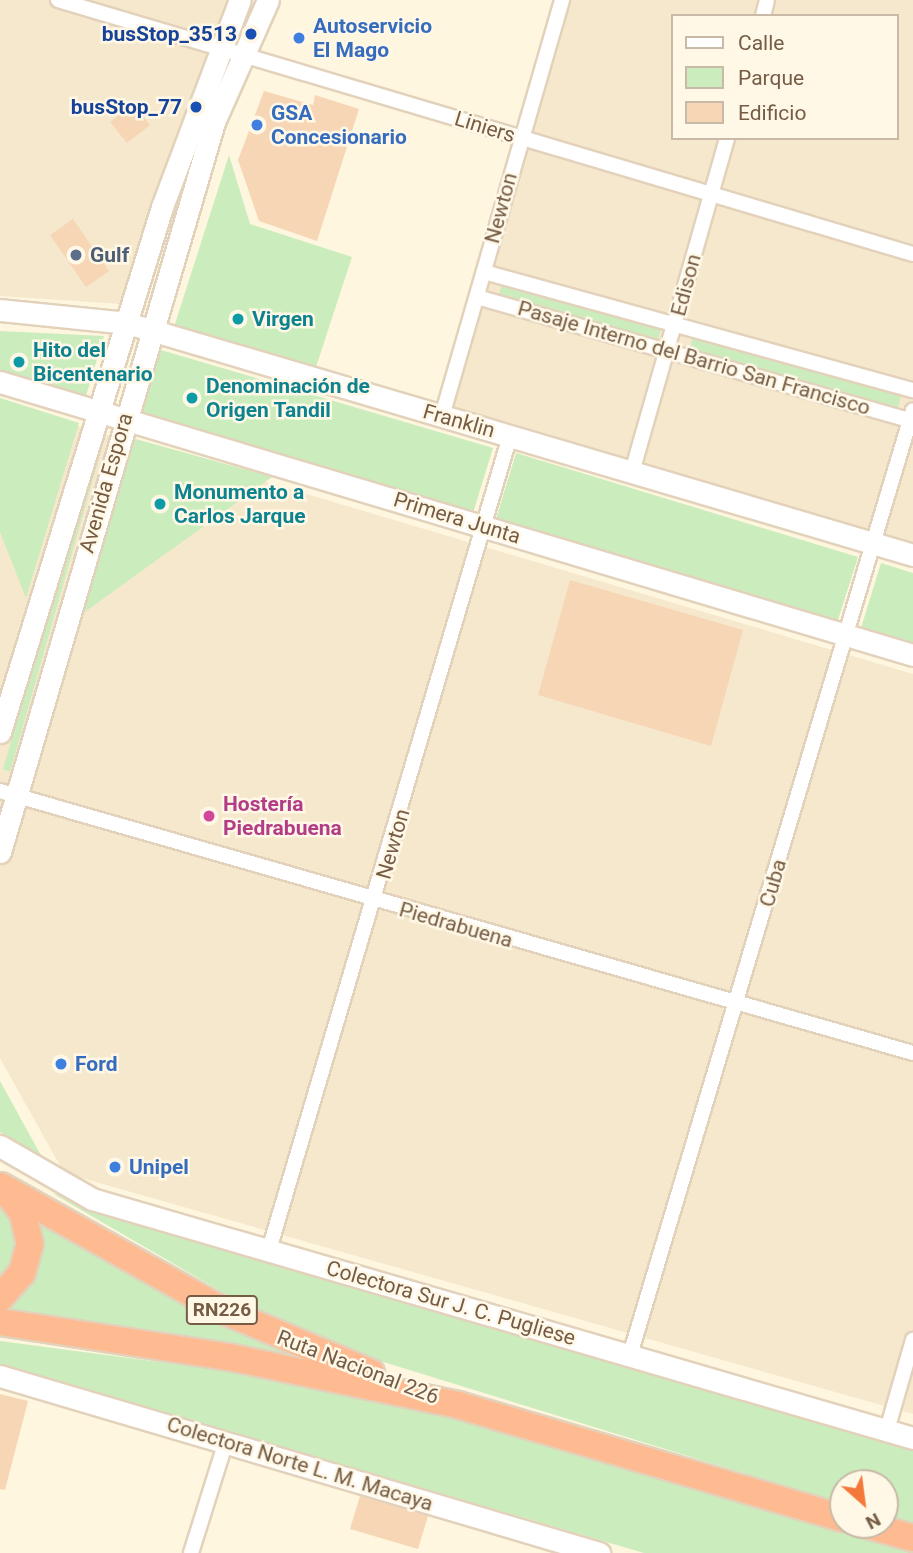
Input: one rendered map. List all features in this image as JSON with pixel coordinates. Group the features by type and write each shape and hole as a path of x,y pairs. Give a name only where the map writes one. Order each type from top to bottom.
{"highway":[{"name":"Ruta Nacional 226","path":"0,1298 22,1273 30,1234 1,1185"},
{"name":"Ruta Nacional 226","path":"1,1185 222,1310 458,1405"},
{"name":"Ruta Nacional 226","path":"0,1322 229,1357 458,1405 829,1514"}],"main road":[{"name":"Avenida Espora","path":"0,732 99,411 217,47 240,0"},
{"name":"Avenida Espora","path":"0,852 8,794 150,330 241,55 268,0"},
{"name":"Franklin","path":"0,310 127,323 913,555"},
{"name":"Primera Junta","path":"0,382 913,655"},
{"name":"Colectora Sur J. C. Pugliese","path":"0,1146 92,1199 913,1438"},
{"name":"Colectora Norte L. M. Macaya","path":"0,1376 593,1552"}],"street":[{"name":"Liniers","path":"58,0 913,254"},
{"name":"Newton","path":"442,416 562,0"},
{"name":"Edison","path":"632,472 726,140"},
{"name":"Pasaje Interno del Barrio San Francisco","path":"484,272 913,390"},
{"name":"Pasaje Interno del Barrio San Francisco","path":"477,297 912,415"},
{"name":"Cuba","path":"630,1355 737,1007 844,634 912,415"},
{"name":"Newton","path":"269,1250 376,901 510,436"},
{"name":"Piedrabuena","path":"8,794 737,1007 913,1053"},
{"path":"887,1430 913,1340"},
{"path":"191,1553 226,1441"}],"shaded area":[{"path":"0,0 232,0 121,304 0,296"},
{"path":"570,0 913,0 913,545 453,409"},
{"path":"0,403 913,674 913,1414 64,1173 0,1058"}],"green space":[{"path":"188,148 194,148 142,312"},
{"path":"229,155 250,224 352,257 315,370 174,327"},
{"path":"502,284 661,329 657,343 498,298"},
{"path":"0,331 104,336 85,399 0,374"},
{"path":"693,336 901,396 897,411 689,351"},
{"path":"161,350 493,448 473,513 141,415"},
{"path":"0,398 79,423 26,598 0,532"},
{"path":"132,438 272,477 82,614"},
{"path":"97,443 103,444 10,772 3,769"},
{"path":"516,453 858,557 837,623 496,519"},
{"path":"881,563 913,573 913,643 861,628"},
{"path":"0,1081 43,1159 0,1132"},
{"path":"52,1193 913,1446 913,1525 899,1520 899,1469 829,1469 829,1500 351,1352 248,1307"},
{"path":"0,1199 18,1237 12,1268 0,1285"},
{"path":"37,1213 350,1372 0,1314 35,1274 42,1250"},
{"path":"0,1341 251,1374 451,1417 829,1528 829,1539 865,1539 913,1553 644,1553 0,1364"}],"building":[{"path":"264,91 313,105 315,95 359,109 317,241 259,221 238,160"},
{"path":"133,104 150,125 127,143 110,122"},
{"path":"73,219 109,271 86,287 50,235"},
{"path":"570,580 743,630 711,746 538,695"},
{"path":"0,1394 28,1401 5,1490 0,1489"},
{"path":"360,1496 428,1516 418,1549 350,1529"}],"place":[{"name":"busStop_3513","path":"251,34"},
{"name":"Autoservicio El Mago","path":"299,38"},
{"name":"busStop_77","path":"196,107"},
{"name":"GSA Concesionario","path":"257,125"},
{"name":"Gulf","path":"76,255"},
{"name":"Virgen","path":"238,319"},
{"name":"Hito del Bicentenario","path":"19,362"},
{"name":"Denominación de Origen Tandil","path":"192,398"},
{"name":"Monumento a Carlos Jarque","path":"160,504"},
{"name":"Hostería Piedrabuena","path":"209,816"},
{"name":"Ford","path":"61,1064"},
{"name":"Unipel","path":"115,1167"}]}
